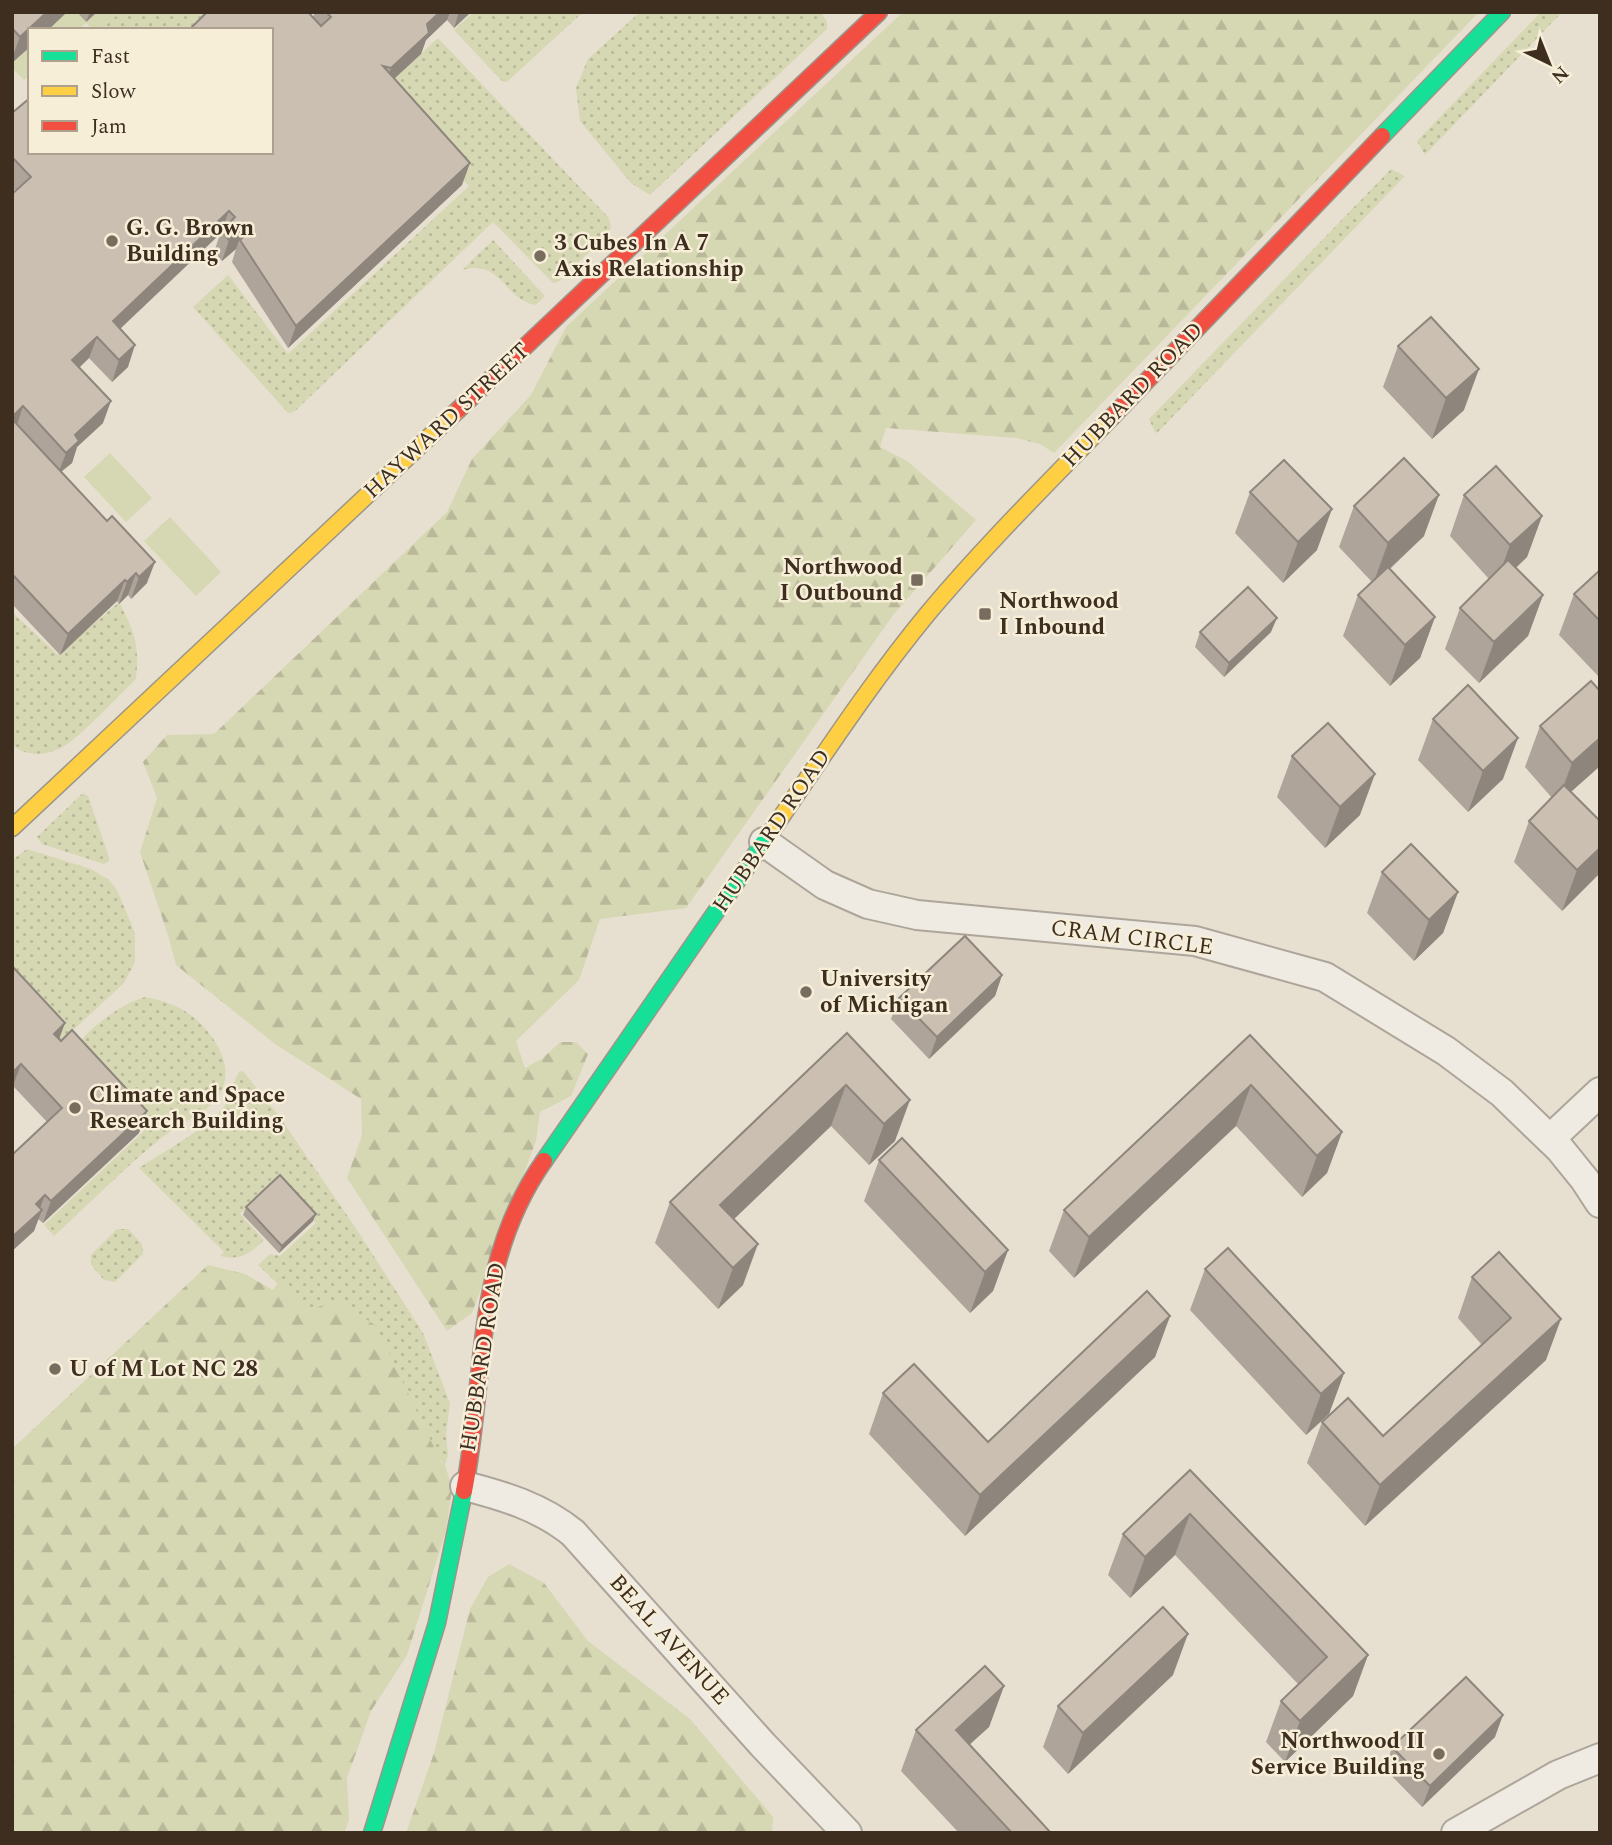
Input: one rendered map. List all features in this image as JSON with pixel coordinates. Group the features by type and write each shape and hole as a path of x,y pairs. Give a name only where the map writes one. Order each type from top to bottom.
{"street":[{"name":"HAYWARD STREET","path":"12,828 24,806 565,310 879,12"},
{"name":"HUBBARD ROAD","path":"372,1833 437,1623 464,1486 482,1339 496,1261 525,1188 859,702 929,612 1004,529 1502,12"},
{"name":"CRAM CIRCLE","path":"764,842 825,885 868,904 917,915 1195,941 1325,977 1479,1074 1550,1139 1585,1180 1600,1203"},
{"path":"1550,1139 1600,1093"},
{"name":"BEAL AVENUE","path":"464,1486 504,1496 536,1508 573,1533 763,1745 847,1833"},
{"path":"1456,1833 1558,1775 1600,1758"}],"green space":[{"path":"67,12 77,12 86,22 97,12 120,12 103,28 91,28 86,23 80,28 50,28"},
{"path":"120,12 201,12 211,23 206,28 103,28"},
{"path":"474,12 583,12 507,82 502,81 454,30"},
{"path":"640,12 821,12 827,22 827,29 650,195 631,183 580,121 576,88 588,59"},
{"path":"903,12 1479,12 1054,453 1040,444 1016,438 886,428 880,447 907,461 976,520 894,614 686,908 600,919 579,980 516,1041 525,1068 543,1058 560,1042 576,1042 588,1054 571,1096 540,1112 536,1141 472,1313 447,1331 347,1178 362,1135 361,1099 275,1044 176,965 140,852 157,798 143,762 167,735 214,734 447,512 472,459 531,395 566,327"},
{"path":"1541,12 1562,12 1425,155 1417,141"},
{"path":"438,38 609,218 611,227 607,235 558,282 553,283 493,222 294,412 288,413 193,307 228,275 288,354 469,186 381,91"},
{"path":"28,49 28,77 24,80 12,68 12,63"},
{"path":"1391,169 1405,176 1157,433 1155,432 1149,419"},
{"path":"493,240 545,296 536,305 516,295 486,270 462,270"},
{"path":"110,453 152,498 126,522 84,477"},
{"path":"170,517 221,572 196,596 144,541"},
{"path":"119,602 135,639 136,679 67,745 47,753 35,754 12,745 12,612 58,655"},
{"path":"83,793 88,796 109,857 109,861 104,864 42,844 37,837"},
{"path":"27,849 91,869 109,880 117,890 135,933 135,962 124,983 59,1043 12,993 12,860"},
{"path":"145,997 180,1009 203,1026 223,1058 223,1087 209,1107 144,1152 54,1236 44,1225 144,1131 69,1052 94,1027 113,1013"},
{"path":"243,1071 279,1116 423,1333 450,1403 446,1435 448,1455 445,1465 306,1311 258,1265 270,1254 280,1256 316,1223 276,1179 240,1214 264,1240 245,1255 228,1257 221,1256 224,1252 139,1168 196,1132 216,1115 227,1103 239,1072"},
{"path":"117,1229 128,1229 142,1244 143,1254 115,1282 104,1280 91,1265 91,1255"},
{"path":"208,1265 245,1274 273,1290 278,1283 306,1311 338,1300 376,1326 441,1462 445,1465 452,1488 446,1531 407,1655 371,1711 347,1778 349,1820 344,1833 12,1833 12,1449"},
{"path":"509,1564 544,1583 588,1641 690,1719 773,1817 772,1833 406,1833 434,1753 470,1609 488,1577"}],"building":[{"path":"12,12 47,12 20,37 12,28"},
{"name":"G. G. Brown Building","path":"207,12 308,12 321,26 331,17 326,12 440,12 427,24 429,33 391,68 383,66 470,163 296,326 240,240 248,232 244,227 229,240 222,231 235,217 229,211 113,321 135,345 119,360 97,337 72,360 111,401 75,435 79,441 66,453 23,406 12,417 12,194 31,177 12,157 12,113 28,100 28,154 273,154 273,28 191,28"},
{"path":"1431,317 1479,369 1446,398 1398,346"},
{"path":"12,419 107,521 112,516 155,562 139,577 136,573 127,582 125,580 68,634 12,574"},
{"path":"1404,458 1439,495 1388,543 1354,506"},
{"path":"1284,460 1332,509 1298,542 1250,492"},
{"path":"1496,466 1542,516 1510,545 1464,495"},
{"path":"1508,560 1543,595 1494,642 1460,608"},
{"path":"1388,567 1435,617 1405,645 1358,595"},
{"path":"1600,570 1600,621 1574,594"},
{"path":"1248,587 1277,618 1229,663 1200,632"},
{"path":"1591,681 1600,691 1600,738 1572,763 1540,726"},
{"path":"1468,685 1518,738 1483,771 1433,719"},
{"path":"1328,723 1375,774 1340,807 1292,756"},
{"path":"1564,785 1600,821 1600,848 1577,870 1529,821"},
{"path":"1411,844 1458,892 1429,920 1382,872"},
{"path":"965,936 1002,975 937,1037 899,998"},
{"name":"Climate and Space Research Building","path":"12,966 65,1023 54,1034 61,1041 72,1030 147,1111 51,1201 45,1195 36,1204 42,1210 12,1237 12,1155 62,1108 21,1064 12,1073"},
{"path":"847,1033 910,1100 884,1124 846,1085 720,1205 758,1244 733,1268 670,1202"},
{"path":"1250,1035 1342,1132 1317,1156 1251,1085 1089,1237 1064,1210"},
{"path":"902,1138 1008,1250 985,1272 879,1160"},
{"path":"280,1175 316,1214 282,1246 246,1207"},
{"path":"1228,1248 1344,1373 1321,1394 1205,1269"},
{"path":"1499,1252 1561,1319 1380,1485 1322,1422 1348,1398 1383,1436 1511,1318 1472,1277"},
{"path":"1147,1291 1170,1316 980,1495 883,1393 914,1364 988,1442"},
{"path":"1190,1470 1368,1655 1300,1721 1281,1701 1327,1657 1190,1514 1145,1557 1123,1534"},
{"path":"1163,1607 1188,1634 1083,1733 1058,1706"},
{"path":"985,1666 1004,1686 956,1730 1051,1833 1012,1833 916,1730"},
{"name":"Northwood II Service Building","path":"1466,1677 1503,1715 1430,1786 1392,1747"}],"traffic: fast":[{"path":"1382,136 1502,12"},
{"path":"544,1161 773,829"},
{"path":"372,1833 437,1623 464,1491"}],"traffic: slow":[{"path":"12,828 458,410"},
{"path":"773,829 829,746 929,612 996,537 1112,417"}],"traffic: jam":[{"path":"458,410 879,12"},
{"path":"1112,417 1382,136"},
{"path":"464,1491 493,1280 504,1240 521,1200 544,1161"}],"place":[{"name":"G. G. Brown Building","path":"112,241"},
{"name":"3 Cubes In A 7 Axis Relationship","path":"540,256"},
{"name":"Northwood I Outbound","path":"917,580"},
{"name":"Northwood I Inbound","path":"985,614"},
{"name":"University of Michigan","path":"806,992"},
{"name":"Climate and Space Research Building","path":"75,1108"},
{"name":"U of M Lot NC 28","path":"55,1369"},
{"name":"Northwood II Service Building","path":"1439,1754"}]}
